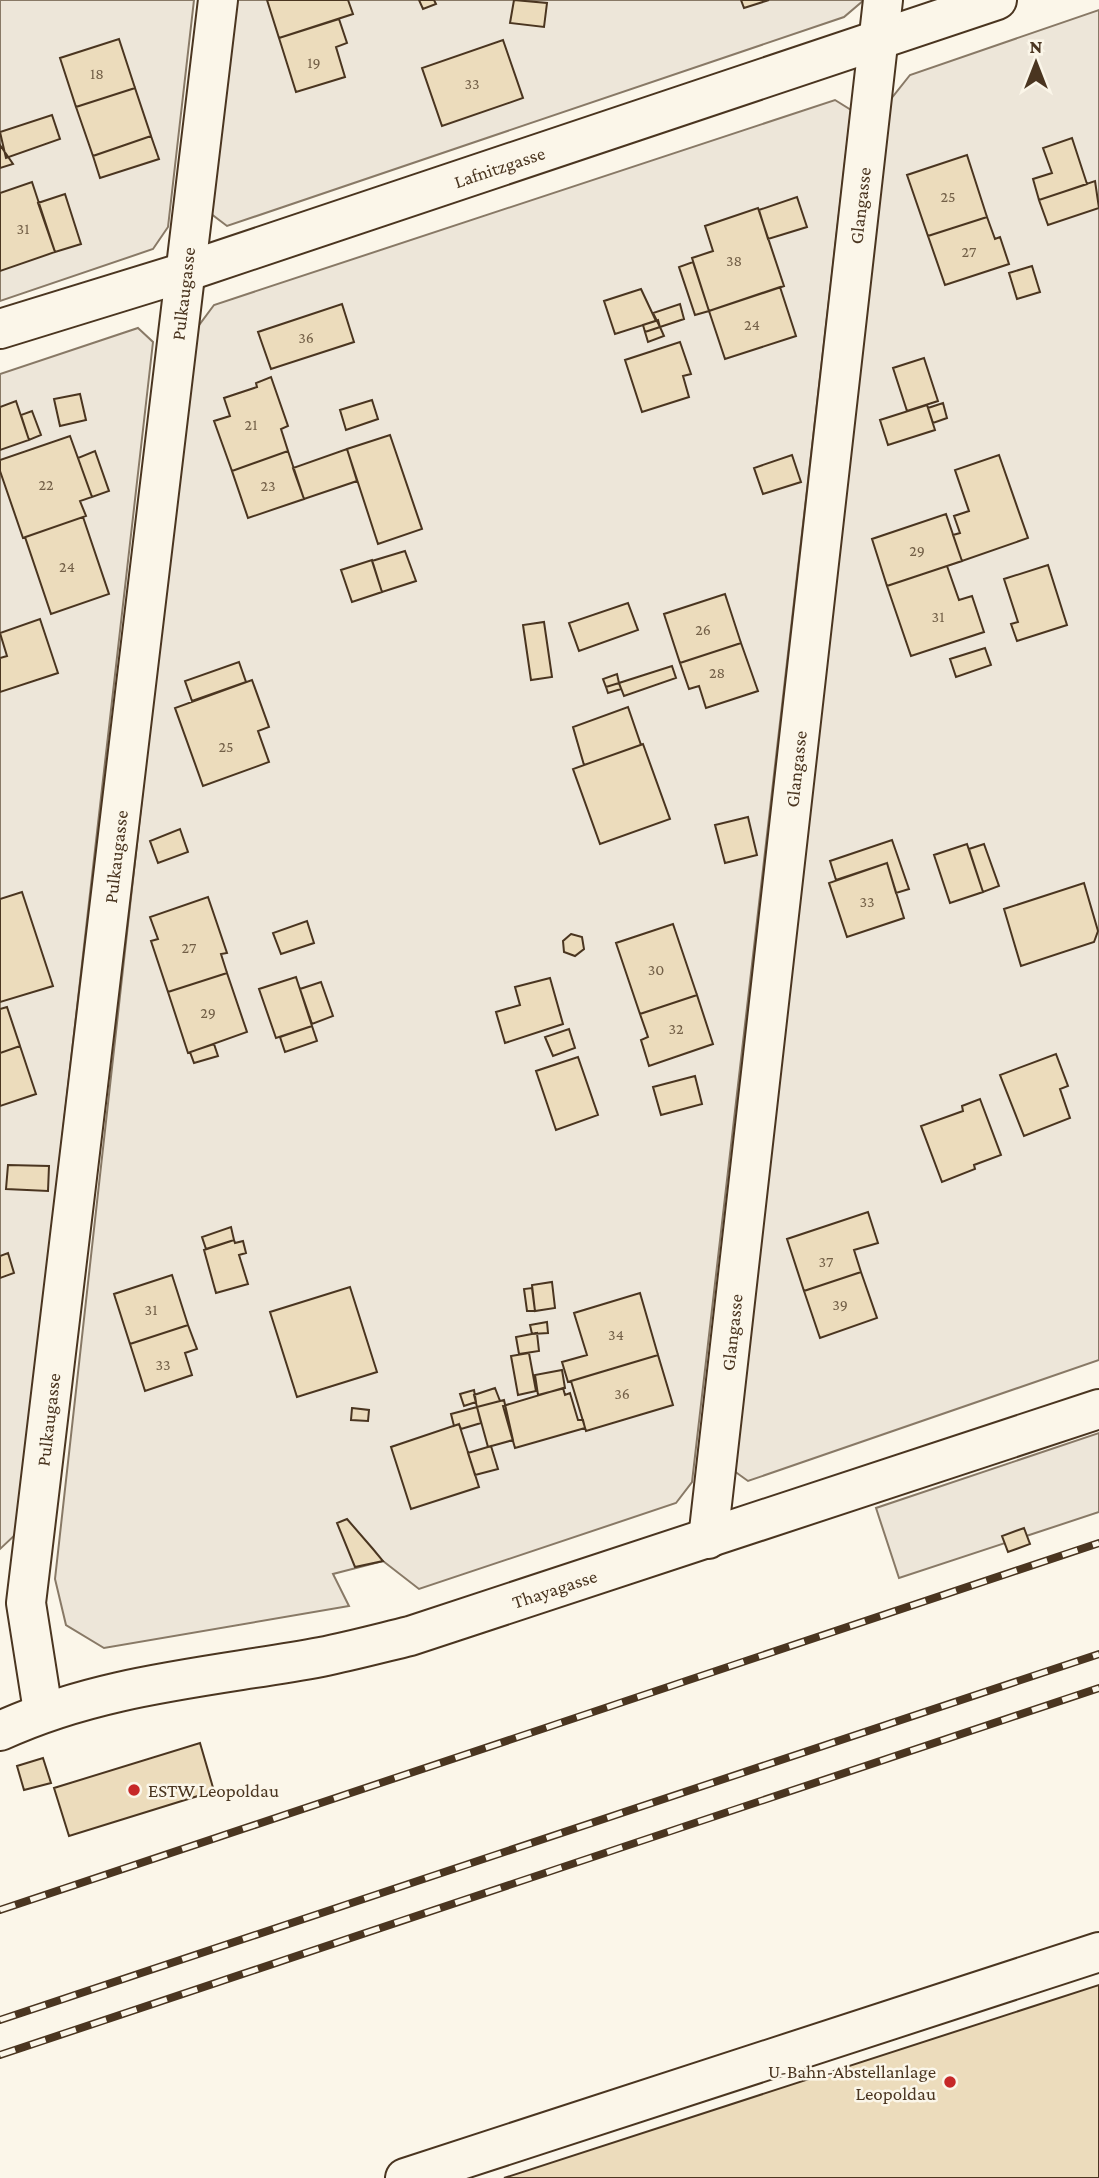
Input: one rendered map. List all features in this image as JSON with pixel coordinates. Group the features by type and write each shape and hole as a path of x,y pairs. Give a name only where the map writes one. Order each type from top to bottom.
{"street":[{"name":"Pulkaugasse","path":"43,1711 26,1603 218,0"},
{"name":"Glangasse","path":"708,1539 883,0"},
{"name":"Lafnitzgasse","path":"0,329 185,272 997,0"},
{"name":"Thayagasse","path":"0,1731 43,1711 141,1686 324,1656 410,1636 1099,1409"},
{"path":"405,2178 1099,1952"}],"shaded area":[{"path":"0,0 194,0 168,227 153,249 0,301"},
{"path":"235,0 864,0 844,17 227,226 210,213"},
{"path":"1099,10 1099,1360 748,1481 730,1468 891,99 910,75"},
{"path":"835,100 851,110 692,1482 676,1503 419,1589 383,1561 333,1574 349,1606 104,1648 66,1625 55,1579 194,332 214,305"},
{"path":"138,328 153,342 17,1533 0,1549 0,374"},
{"path":"1099,1433 1099,1512 899,1578 876,1508"}],"building":[{"path":"267,0 348,0 353,14 279,38"},
{"path":"419,0 434,0 436,4 423,9"},
{"path":"514,0 547,3 544,27 510,23"},
{"path":"741,0 769,0 744,8"},
{"path":"339,19 347,43 336,47 345,77 296,92 279,38"},
{"path":"119,39 135,88 76,107 60,58"},
{"path":"503,40 523,98 442,126 422,68"},
{"path":"135,88 151,136 93,156 76,107"},
{"path":"52,115 60,139 6,158 0,132"},
{"path":"151,136 159,159 100,178 93,156"},
{"path":"1072,138 1087,184 1039,200 1033,179 1052,173 1043,148"},
{"path":"0,145 13,164 0,168"},
{"path":"967,155 987,217 928,236 907,175"},
{"path":"1095,181 1099,208 1048,225 1039,200"},
{"path":"32,182 55,252 0,271 0,193"},
{"path":"65,194 81,244 55,252 38,203"},
{"path":"797,197 807,227 768,239 759,210"},
{"path":"758,208 784,286 709,311 692,258 713,251 705,226"},
{"path":"987,217 995,239 1000,237 1009,264 945,285 928,236"},
{"path":"693,262 709,311 695,315 679,267"},
{"path":"1032,266 1040,292 1017,299 1009,273"},
{"path":"780,287 796,336 725,359 709,311"},
{"path":"641,289 656,321 615,334 604,301"},
{"path":"342,304 354,342 271,369 258,332"},
{"path":"680,304 684,319 660,327 653,313"},
{"path":"658,320 660,327 645,332 643,325"},
{"path":"660,327 664,336 648,342 645,332"},
{"path":"680,342 691,374 683,376 689,397 642,412 625,360"},
{"path":"924,358 938,401 907,411 893,368"},
{"path":"271,377 288,426 281,429 288,451 232,471 214,421 230,416 224,398 257,387 256,383"},
{"path":"80,394 86,420 60,426 54,399"},
{"path":"372,400 378,419 346,430 340,410"},
{"path":"16,401 29,440 0,450 0,407"},
{"path":"943,403 947,418 933,423 928,408"},
{"path":"927,405 935,430 888,445 880,420"},
{"path":"32,411 41,435 29,440 21,415"},
{"path":"390,435 422,529 378,544 347,449"},
{"path":"70,436 92,497 80,501 86,516 23,538 0,471 0,460"},
{"path":"347,449 357,481 304,499 293,468"},
{"path":"95,451 109,491 92,497 78,458"},
{"path":"288,451 304,499 248,518 232,471"},
{"path":"792,455 801,482 763,494 754,468"},
{"path":"999,455 1028,538 962,561 953,535 960,533 954,516 969,511 955,470"},
{"path":"946,514 962,561 887,586 872,539"},
{"path":"83,517 109,594 51,614 25,537"},
{"path":"405,551 416,581 382,592 372,561"},
{"path":"372,560 382,592 352,602 341,570"},
{"path":"1048,565 1067,625 1017,641 1011,624 1018,622 1004,579"},
{"path":"947,566 959,600 972,596 984,632 911,656 887,586"},
{"path":"725,594 741,643 680,663 664,614"},
{"path":"628,603 638,630 579,651 569,623"},
{"path":"40,619 58,673 0,692 0,658 7,656 0,633"},
{"path":"544,622 552,677 531,680 523,625"},
{"path":"741,643 758,691 706,708 699,686 689,689 680,663"},
{"path":"985,648 991,665 956,677 950,659"},
{"path":"239,662 246,682 192,701 185,681"},
{"path":"672,666 676,678 624,696 619,683"},
{"path":"617,674 619,683 606,687 603,679"},
{"path":"252,680 269,727 258,731 269,762 203,786 175,708"},
{"path":"619,683 621,689 608,693 606,687"},
{"path":"628,707 641,745 584,765 573,727"},
{"path":"643,744 670,819 600,844 573,769"},
{"path":"748,817 757,855 725,863 715,825"},
{"path":"180,829 188,852 158,863 150,841"},
{"path":"892,840 909,889 896,893 887,863 836,880 830,861"},
{"path":"967,844 983,892 950,903 934,855"},
{"path":"984,844 999,886 983,892 969,849"},
{"path":"887,863 904,918 847,937 829,883"},
{"path":"1084,883 1098,931 1094,942 1021,966 1004,909"},
{"path":"22,892 53,986 0,1002 0,899"},
{"path":"208,897 227,953 221,954 227,973 168,992 151,941 158,939 150,917"},
{"path":"307,921 314,943 281,954 273,933"},
{"path":"673,924 697,995 640,1014 616,943"},
{"path":"571,934 582,937 584,949 575,956 564,952 563,941"},
{"path":"227,973 247,1032 188,1053 168,992"},
{"path":"296,977 312,1026 276,1038 259,989"},
{"path":"550,978 563,1024 505,1043 496,1012 520,1005 515,987"},
{"path":"321,982 333,1016 312,1024 300,989"},
{"path":"697,995 713,1044 649,1066 641,1040 648,1037 640,1014"},
{"path":"7,1007 20,1046 0,1053 0,1009"},
{"path":"312,1026 317,1041 285,1052 280,1037"},
{"path":"569,1029 575,1048 553,1056 545,1037"},
{"path":"214,1044 218,1056 194,1063 190,1052"},
{"path":"20,1046 36,1094 0,1106 0,1053"},
{"path":"1056,1054 1068,1086 1060,1089 1070,1118 1024,1136 1000,1075"},
{"path":"578,1057 598,1115 556,1130 536,1071"},
{"path":"695,1076 702,1104 661,1115 653,1087"},
{"path":"980,1099 1001,1155 974,1165 975,1169 942,1182 921,1126 963,1111 962,1106"},
{"path":"8,1165 49,1166 48,1191 6,1189"},
{"path":"868,1212 878,1243 854,1250 861,1272 804,1291 787,1239"},
{"path":"231,1227 234,1240 206,1249 202,1237"},
{"path":"234,1240 235,1243 243,1241 246,1253 239,1255 248,1284 216,1293 204,1250"},
{"path":"8,1253 14,1273 0,1278 0,1256"},
{"path":"861,1272 877,1318 820,1338 804,1291"},
{"path":"172,1275 188,1325 130,1344 114,1294"},
{"path":"552,1282 555,1308 535,1311 532,1285"},
{"path":"350,1287 377,1372 297,1397 270,1312"},
{"path":"532,1288 535,1311 527,1311 524,1289"},
{"path":"640,1293 658,1355 568,1382 562,1362 587,1355 574,1313"},
{"path":"547,1322 548,1333 532,1334 530,1325"},
{"path":"188,1325 197,1349 185,1353 192,1375 145,1391 130,1344"},
{"path":"537,1333 539,1351 519,1354 516,1337"},
{"path":"529,1353 536,1391 518,1395 511,1356"},
{"path":"658,1355 673,1405 586,1431 571,1381"},
{"path":"562,1370 565,1388 538,1395 535,1375"},
{"path":"495,1388 500,1401 477,1407 474,1395"},
{"path":"563,1388 565,1395 570,1393 578,1420 583,1420 585,1428 515,1448 503,1406"},
{"path":"474,1390 476,1402 464,1406 460,1394"},
{"path":"504,1400 513,1440 488,1447 477,1407"},
{"path":"477,1407 481,1423 461,1429 459,1424 454,1426 451,1414"},
{"path":"352,1408 369,1410 368,1421 351,1420"},
{"path":"459,1424 479,1487 411,1509 391,1447"},
{"path":"491,1446 498,1469 475,1475 468,1453"},
{"path":"347,1519 383,1561 355,1567 337,1523"},
{"path":"1024,1528 1030,1544 1008,1552 1002,1536"},
{"name":"ESTW Leopoldau","path":"200,1743 214,1791 69,1836 54,1788"},
{"path":"43,1758 51,1783 24,1790 17,1766"},
{"name":"U-Bahn-Abstellanlage Leopoldau","path":"1099,1985 1099,2178 504,2178"}],"railway":[{"path":"0,1910 1099,1543"},
{"path":"0,2020 1099,1654"},
{"path":"0,2055 1099,1688"}],"place":[{"name":"ESTW Leopoldau","path":"134,1790"},
{"name":"U-Bahn-Abstellanlage Leopoldau","path":"950,2082"}]}
